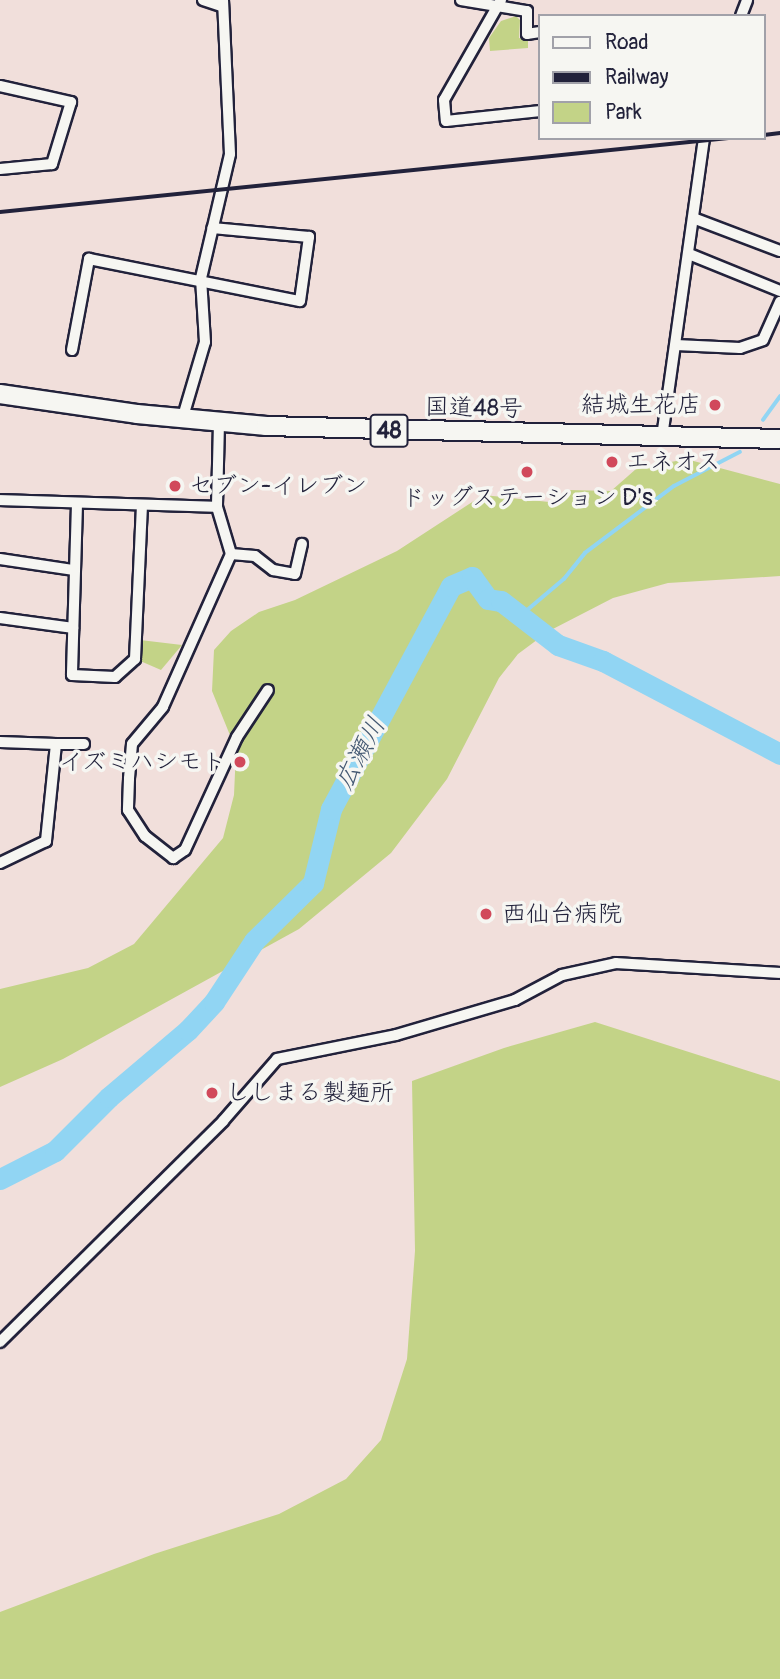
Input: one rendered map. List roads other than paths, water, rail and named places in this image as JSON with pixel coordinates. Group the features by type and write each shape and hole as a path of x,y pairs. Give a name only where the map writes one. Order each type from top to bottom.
{"highway":[{"name":"国道48号","path":"0,394 219,423 780,439"}],"street":[{"path":"182,420 205,342 201,284 230,154 228,48 222,3 203,0"},
{"path":"461,0 500,4 527,11 527,34 538,32"},
{"path":"500,4 443,100 446,121 538,111"},
{"path":"0,86 71,102 52,164 0,169"},
{"path":"662,437 704,140"},
{"path":"694,218 780,251"},
{"path":"72,349 89,259 201,284 300,301 309,237 212,228"},
{"path":"689,254 780,291"},
{"path":"676,345 740,348 763,340 780,302"},
{"path":"219,423 217,507 231,554 163,707 132,744 128,810 145,836 173,858 185,850 237,737 268,690"},
{"path":"0,500 217,507"},
{"path":"77,504 72,675 115,677 135,659 142,505"},
{"path":"231,554 255,556 273,570 295,574 302,544"},
{"path":"0,559 74,570"},
{"path":"0,618 72,628"},
{"path":"0,742 85,744"},
{"path":"0,863 46,841 56,744"},
{"path":"0,1342 223,1122 277,1059 396,1035 515,1000 562,975 616,963 780,973"}],"waterway":[{"path":"763,420 780,397"},
{"path":"519,617 564,579 585,553 674,486 740,452"},
{"name":"広瀬川","path":"0,1179 55,1151 109,1097 188,1030 214,1002 254,941 313,883 331,809 451,586 472,577 488,599 501,601 558,645 603,661 780,754"}],"railway":[{"path":"766,135 780,133"},
{"path":"0,212 708,140"}],"place":[{"name":"結城生花店","path":"715,405"},
{"name":"エネオス","path":"612,462"},
{"name":"ドッグステーション D's","path":"527,472"},
{"name":"セブン-イレブン","path":"175,486"},
{"name":"イズミハシモト","path":"240,762"},
{"name":"西仙台病院","path":"486,914"},
{"name":"ししまる製麺所","path":"212,1093"}]}
